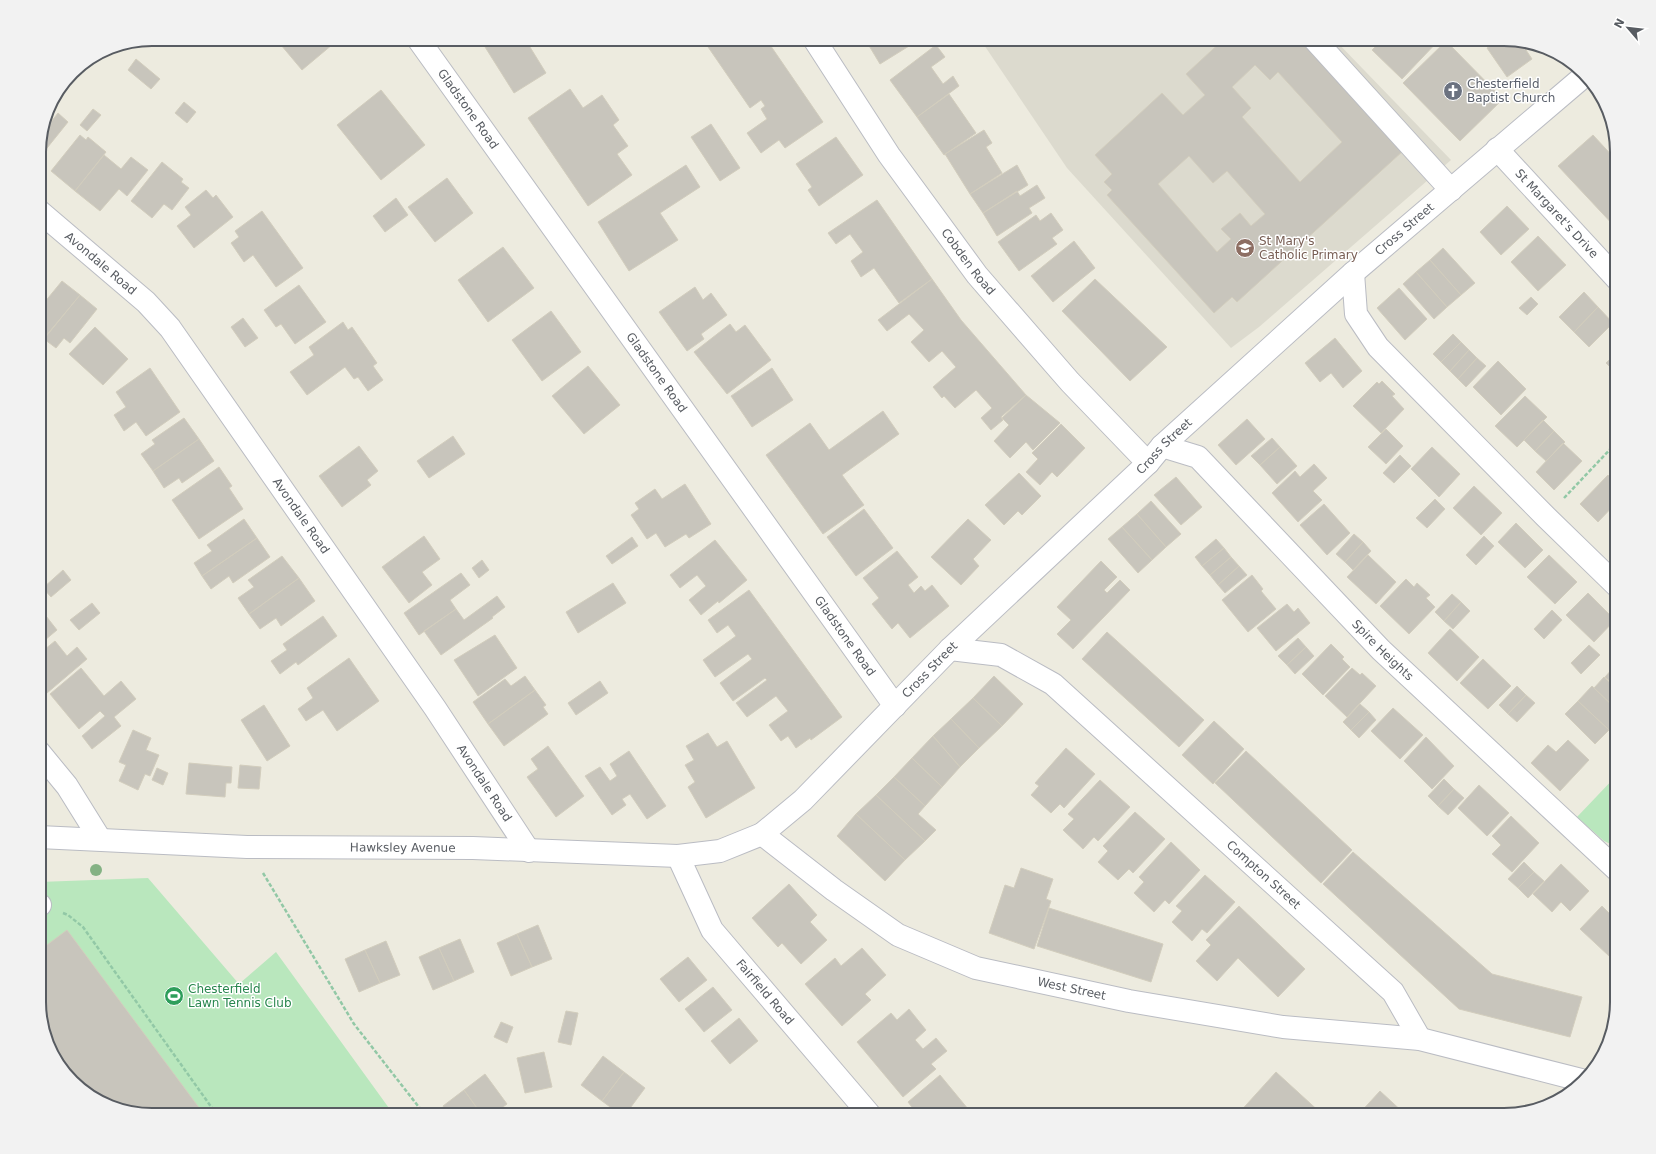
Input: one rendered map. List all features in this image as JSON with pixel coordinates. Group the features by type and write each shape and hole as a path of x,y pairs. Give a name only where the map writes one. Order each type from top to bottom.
{"street":[{"name":"Gladstone Road","path":"423,46 895,706"},
{"name":"Cobden Road","path":"819,46 889,155 977,275 1070,382 1148,463"},
{"path":"1320,46 1451,190"},
{"name":"Cross Street","path":"762,834 804,800 950,649 1148,463 1162,446 1353,273 1581,79"},
{"name":"St Margaret's Drive","path":"1497,149 1610,271"},
{"name":"Avondale Road","path":"46,217 146,302 170,328 435,708 529,850"},
{"path":"1353,273 1356,314 1378,347 1546,517 1610,579"},
{"name":"Spire Heights","path":"1162,446 1198,457 1381,650 1610,860"},
{"name":"Compton Street","path":"950,649 1001,655 1053,684 1393,992 1420,1039"},
{"path":"46,760 67,786 100,839"},
{"name":"Hawksley Avenue","path":"46,837 248,848 466,848 678,856 720,851 762,834"},
{"name":"West Street","path":"762,834 834,890 898,935 976,968 1129,1001 1284,1027 1420,1039"},
{"name":"Fairfield Road","path":"678,856 712,930 864,1108"},
{"path":"1420,1039 1577,1079"}],"path":[{"path":"1546,517 1610,449"},
{"path":"248,848 354,1024 420,1108"},
{"path":"46,907 68,915 83,926 212,1108"}],"shaded area":[{"name":"St Mary's Catholic Primary","path":"985,46 1341,46 1451,160 1259,327 1231,348 1067,168"}],"green space":[{"path":"1610,782 1610,844 1604,841 1577,817"},
{"name":"Chesterfield Lawn Tennis Club","path":"148,878 239,984 276,952 389,1108 152,1108 138,1107 118,1102 93,1090 72,1072 64,1061 54,1042 48,1023 46,1009 46,882"}],"building":[{"path":"282,46 331,46 302,70"},
{"path":"484,46 529,46 546,73 514,93"},
{"path":"707,46 771,46 823,122 785,148 779,140 761,153 747,133 767,119 761,109 765,106 761,100 750,108"},
{"path":"869,46 909,46 880,64"},
{"path":"935,46 937,46 945,57 931,67 943,84 953,76 959,86 917,117 890,80"},
{"path":"1216,46 1308,46 1403,151 1237,302 1232,297 1214,313 1107,195 1112,190 1104,182 1112,174 1095,155 1162,93 1183,115 1205,95 1186,74","holes":["1255,65 1270,80 1278,72 1342,142 1300,182 1242,117 1251,108 1232,87","1189,156 1213,183 1227,171 1265,214 1251,226 1240,213 1221,229 1231,239 1217,252 1158,184"]},
{"path":"1376,46 1433,46 1402,79 1372,50"},
{"name":"Chesterfield Baptist Church","path":"1441,46 1451,46 1503,99 1460,141 1403,83"},
{"path":"1490,46 1504,46 1525,49 1532,59 1507,77 1487,48"},
{"path":"136,59 160,79 151,89 128,70"},
{"path":"570,89 583,108 602,95 619,120 613,125 628,146 617,154 632,175 588,206 528,118"},
{"path":"381,90 425,145 381,180 337,125"},
{"path":"949,94 976,133 944,155 917,117"},
{"path":"184,102 196,112 187,123 175,113"},
{"path":"93,109 101,115 87,131 80,125"},
{"path":"58,113 68,122 46,149 48,131 51,122"},
{"path":"711,124 740,168 720,181 691,137"},
{"path":"984,130 992,143 986,147 1002,173 970,194 945,154"},
{"path":"80,135 86,140 88,137 106,152 75,191 51,171"},
{"path":"1593,135 1610,153 1610,222 1558,166"},
{"path":"836,137 863,175 819,206 808,190 812,187 796,164"},
{"path":"104,155 121,169 131,157 148,170 127,196 119,189 100,211 75,191"},
{"path":"162,162 183,179 181,182 189,188 172,210 164,204 152,218 131,201"},
{"path":"686,165 700,187 660,213 678,240 629,271 598,222"},
{"path":"1017,165 1028,185 983,213 970,194"},
{"path":"447,178 473,213 435,242 408,207"},
{"path":"1037,185 1045,198 1029,208 1032,213 997,236 983,213 1017,191 1020,196"},
{"path":"206,190 213,198 216,195 233,217 194,248 177,226 191,215 185,207"},
{"path":"396,198 408,215 385,232 373,216"},
{"path":"877,200 932,279 899,303 874,268 861,277 851,261 863,252 850,234 836,244 828,233"},
{"path":"1507,206 1529,229 1501,255 1480,232"},
{"path":"262,211 303,268 276,287 253,255 244,262 231,243 239,237 235,231"},
{"path":"1051,213 1063,230 1052,238 1057,244 1019,271 998,242 1036,215 1040,221"},
{"path":"1538,236 1566,265 1538,291 1511,262"},
{"path":"1074,241 1095,268 1053,302 1031,276"},
{"path":"503,247 534,288 488,322 458,280"},
{"path":"1443,248 1475,283 1461,295 1430,260"},
{"path":"1430,260 1461,295 1447,307 1416,272"},
{"path":"1416,272 1447,307 1434,319 1403,284"},
{"path":"932,279 961,320 1026,395 1001,417 1003,420 991,430 981,418 992,408 976,390 955,408 944,396 942,398 933,387 956,367 942,351 929,362 911,342 924,330 909,314 887,331 878,320"},
{"path":"1095,279 1167,347 1130,381 1062,311"},
{"path":"62,281 80,295 46,336 46,300"},
{"path":"299,285 326,322 295,344 281,324 276,327 264,310"},
{"path":"695,287 703,300 711,293 727,315 701,334 704,339 687,351 659,312"},
{"path":"1399,288 1427,319 1405,340 1377,308"},
{"path":"1584,292 1598,307 1574,332 1559,317"},
{"path":"80,295 97,309 70,343 64,338 56,348 46,340 46,337"},
{"path":"1531,297 1538,304 1527,315 1519,308"},
{"path":"1598,307 1610,320 1610,326 1589,347 1574,332"},
{"path":"551,311 581,352 542,381 512,340"},
{"path":"243,318 258,338 245,347 231,327"},
{"path":"343,322 348,330 352,327 377,363 373,366 383,380 368,391 358,377 354,379 345,367 307,395 290,372 314,355 309,347"},
{"path":"730,324 736,332 745,325 771,360 727,394 694,352"},
{"path":"95,327 128,359 103,385 69,354"},
{"path":"1453,334 1461,342 1441,362 1433,354"},
{"path":"1335,338 1362,371 1343,388 1331,373 1320,382 1305,363"},
{"path":"1461,342 1469,350 1450,371 1441,362"},
{"path":"1469,350 1477,358 1458,379 1450,371"},
{"path":"1477,358 1486,366 1466,387 1458,379"},
{"path":"1610,359 1610,367 1606,363"},
{"path":"1498,361 1526,389 1501,415 1473,387"},
{"path":"588,366 620,405 584,434 552,396"},
{"path":"150,368 180,412 146,436 136,422 124,431 114,415 126,407 116,392"},
{"path":"772,368 793,400 752,427 731,396"},
{"path":"1382,381 1395,394 1392,396 1404,409 1381,433 1353,406 1377,382 1379,384"},
{"path":"1026,395 1060,423 1033,450 1026,442 1010,458 994,441 1009,425 1002,418"},
{"path":"1525,396 1547,417 1517,447 1495,426"},
{"path":"883,411 899,434 842,475 864,505 823,534 766,455 810,423 829,450"},
{"path":"184,418 199,439 153,471 141,454 155,444 152,440"},
{"path":"1247,419 1265,439 1236,465 1218,445"},
{"path":"1543,420 1554,431 1535,451 1524,440"},
{"path":"1061,424 1085,448 1057,477 1052,472 1040,485 1026,472 1038,459 1032,453"},
{"path":"1386,429 1403,446 1386,464 1368,447"},
{"path":"1554,431 1565,442 1546,461 1535,451"},
{"path":"453,436 465,454 429,478 417,461"},
{"path":"1272,438 1280,447 1260,465 1251,456"},
{"path":"199,439 214,461 182,483 179,478 164,488 153,471"},
{"path":"1563,443 1582,461 1554,490 1536,472"},
{"path":"359,446 378,471 367,480 371,485 342,507 319,476"},
{"path":"1280,447 1297,466 1277,484 1260,465"},
{"path":"1432,447 1460,474 1439,497 1411,469"},
{"path":"1400,455 1411,466 1394,483 1383,473"},
{"path":"1314,464 1327,478 1313,491 1322,500 1298,522 1272,493 1295,471 1300,477"},
{"path":"219,467 232,486 229,488 243,509 199,539 172,500"},
{"path":"1019,473 1041,496 1022,515 1018,511 1004,525 985,505"},
{"path":"1608,475 1610,477 1610,509 1598,522 1580,504"},
{"path":"1176,477 1202,507 1181,525 1154,495"},
{"path":"685,484 711,524 689,538 686,534 665,547 656,533 647,539 631,515 639,509 635,503 655,489 662,499"},
{"path":"1474,486 1502,513 1481,535 1453,508"},
{"path":"1435,499 1445,509 1427,528 1416,518"},
{"path":"1151,501 1181,534 1166,547 1137,514"},
{"path":"1324,504 1350,533 1327,555 1300,525"},
{"path":"864,509 893,548 856,576 827,537"},
{"path":"1137,514 1166,547 1152,560 1122,527"},
{"path":"244,519 257,538 202,576 194,563 212,551 207,545"},
{"path":"968,519 991,540 973,559 979,566 961,585 931,557"},
{"path":"1516,523 1543,550 1525,568 1498,542"},
{"path":"1122,527 1152,560 1138,573 1108,539"},
{"path":"1354,534 1363,542 1345,562 1336,554"},
{"path":"424,536 440,559 422,572 432,585 409,603 382,567"},
{"path":"1484,536 1494,546 1476,565 1466,555"},
{"path":"632,537 638,546 612,564 606,556"},
{"path":"257,538 270,557 233,583 229,576 211,589 202,576"},
{"path":"1216,539 1224,548 1202,566 1195,557"},
{"path":"715,540 747,580 719,603 718,601 701,615 689,600 706,586 697,575 680,588 670,575"},
{"path":"1363,542 1371,551 1353,570 1345,562"},
{"path":"1224,548 1231,557 1210,575 1202,566"},
{"path":"897,551 918,577 908,585 914,593 921,586 925,591 932,585 949,606 910,638 898,623 892,629 872,604 879,598 863,578"},
{"path":"1368,555 1396,582 1376,604 1347,577"},
{"path":"1549,555 1577,582 1555,604 1527,577"},
{"path":"282,556 299,578 249,614 238,598 254,587 248,580"},
{"path":"1231,557 1239,566 1218,585 1210,575"},
{"path":"482,560 489,570 479,578 472,568"},
{"path":"1101,561 1117,577 1104,590 1107,593 1120,580 1130,590 1073,649 1057,634 1071,620 1057,607"},
{"path":"1239,566 1247,575 1225,593 1218,585"},
{"path":"63,570 71,580 51,597 46,591 46,585"},
{"path":"461,573 470,585 450,600 456,609 419,635 404,613"},
{"path":"1252,575 1263,589 1261,591 1276,609 1248,632 1222,600"},
{"path":"299,578 315,601 281,626 276,618 260,629 249,614"},
{"path":"1406,579 1414,587 1417,583 1430,595 1426,598 1435,607 1409,634 1380,606"},
{"path":"613,583 626,603 578,633 566,612"},
{"path":"749,590 842,717 811,740 810,738 796,748 788,736 781,741 769,725 788,711 776,696 747,717 736,703 767,680 765,678 733,701 720,683 752,659 748,654 715,677 703,660 736,636 728,625 717,633 708,620"},
{"path":"1588,593 1610,615 1610,625 1594,642 1566,615"},
{"path":"1452,594 1461,602 1444,621 1435,612"},
{"path":"497,596 505,607 492,617 493,618 441,655 424,631 456,609 464,620"},
{"path":"1461,602 1470,611 1453,629 1444,621"},
{"path":"92,603 100,613 79,630 70,620"},
{"path":"1287,604 1294,612 1298,608 1310,623 1276,651 1257,628"},
{"path":"1552,610 1562,620 1544,639 1534,629"},
{"path":"46,616 57,630 46,639"},
{"path":"323,616 337,636 298,665 296,662 280,674 271,661 287,650 283,644"},
{"path":"1450,629 1479,657 1457,681 1428,653"},
{"path":"1107,632 1204,720 1179,747 1082,659"},
{"path":"495,635 517,668 478,696 454,660"},
{"path":"1298,638 1306,647 1287,665 1278,656"},
{"path":"55,641 67,656 77,647 87,659 47,693 46,692 46,648"},
{"path":"1331,644 1344,657 1342,659 1350,667 1323,695 1302,674"},
{"path":"1589,645 1600,655 1581,674 1571,663"},
{"path":"1306,647 1314,656 1295,674 1287,665"},
{"path":"349,658 379,701 337,731 323,710 306,721 298,709 313,698 307,688"},
{"path":"1483,659 1511,686 1488,709 1460,683"},
{"path":"81,668 104,696 121,681 136,699 114,717 121,726 92,749 82,736 105,716 100,711 79,729 50,694"},
{"path":"1352,668 1360,675 1362,673 1376,686 1347,717 1325,696"},
{"path":"1610,671 1610,682 1605,677"},
{"path":"525,676 535,690 488,724 473,702 505,679 511,686"},
{"path":"994,676 1023,704 1002,726 973,698"},
{"path":"1604,677 1610,683 1610,703 1594,688"},
{"path":"600,681 608,693 576,715 568,703"},
{"path":"1517,686 1526,695 1508,714 1499,705"},
{"path":"1592,686 1610,703 1610,729 1609,730 1578,701"},
{"path":"535,690 546,705 543,707 548,714 504,746 488,724"},
{"path":"1526,695 1535,703 1517,722 1508,714"},
{"path":"973,698 1002,726 979,748 951,719"},
{"path":"1578,701 1609,730 1595,744 1565,714"},
{"path":"1360,704 1369,712 1351,730 1343,722"},
{"path":"264,705 290,746 267,761 241,720"},
{"path":"1393,708 1423,735 1400,759 1371,731"},
{"path":"1369,712 1376,720 1359,738 1351,730"},
{"path":"951,719 979,748 960,767 933,736"},
{"path":"1214,721 1244,749 1213,784 1182,755"},
{"path":"133,730 151,738 146,750 159,755 150,776 145,774 138,790 119,781 126,765 119,762"},
{"path":"708,733 717,747 727,741 755,788 706,818 688,787 695,782 685,765 694,760 686,746"},
{"path":"933,736 960,767 942,787 912,758"},
{"path":"1426,737 1454,766 1432,789 1404,761"},
{"path":"1568,740 1589,760 1560,791 1531,763 1548,745 1556,752"},
{"path":"548,746 584,796 556,817 527,777 538,769 531,759"},
{"path":"1066,748 1095,774 1064,808 1060,804 1051,813 1031,795 1039,786 1035,783"},
{"path":"629,751 666,806 647,819 630,794 622,799 626,805 612,815 585,776 600,767 610,781 617,776 610,764"},
{"path":"1246,751 1352,850 1321,883 1215,783"},
{"path":"912,758 942,787 925,806 894,777"},
{"path":"189,763 232,767 231,783 226,783 225,797 186,794"},
{"path":"240,765 261,767 259,789 238,788"},
{"path":"157,768 168,773 163,785 152,780"},
{"path":"894,777 925,806 918,814 936,830 925,841 876,795"},
{"path":"1444,779 1454,789 1438,806 1428,796"},
{"path":"1100,780 1130,807 1098,841 1094,837 1083,849 1063,830 1074,819 1068,814"},
{"path":"1479,785 1509,813 1487,836 1458,808"},
{"path":"1454,789 1464,798 1448,815 1438,806"},
{"path":"876,795 925,841 905,860 856,814"},
{"path":"1135,812 1165,839 1133,873 1129,869 1118,880 1098,862 1108,851 1103,846"},
{"path":"856,814 905,860 885,881 837,836"},
{"path":"1511,816 1539,843 1512,872 1492,854 1501,845 1492,836"},
{"path":"1171,842 1200,870 1169,904 1165,900 1154,912 1134,893 1144,882 1139,877"},
{"path":"1353,852 1492,974 1582,997 1570,1037 1459,1009 1323,884"},
{"path":"1524,862 1534,872 1518,888 1508,879"},
{"path":"1561,864 1589,891 1570,911 1561,902 1552,912 1533,894"},
{"path":"1021,868 1053,879 1046,899 1051,901 1034,949 989,933 1005,885 1014,888"},
{"path":"1534,872 1544,881 1528,898 1518,888"},
{"path":"1205,875 1235,902 1207,933 1202,929 1192,941 1172,922 1182,911 1176,906"},
{"path":"789,884 817,915 810,922 827,940 801,964 782,943 778,947 752,918"},
{"path":"1239,906 1305,969 1278,997 1238,958 1217,981 1196,961 1211,945 1206,940"},
{"path":"1602,906 1610,914 1610,955 1609,956 1580,929"},
{"path":"1049,908 1163,944 1151,982 1037,946"},
{"path":"538,925 552,959 532,967 517,934"},
{"path":"67,930 199,1108 152,1108 125,1104 105,1097 93,1090 72,1072 60,1055 48,1023 46,1009 46,946"},
{"path":"517,934 532,967 511,976 497,943"},
{"path":"460,939 474,972 454,981 439,948"},
{"path":"386,941 400,975 380,983 365,950"},
{"path":"439,948 454,981 433,990 419,957"},
{"path":"862,948 886,975 865,994 871,1000 842,1026 805,984 835,958 841,966"},
{"path":"365,950 380,983 359,992 345,959"},
{"path":"688,957 707,980 679,1002 660,979"},
{"path":"713,987 732,1010 704,1032 685,1009"},
{"path":"909,1009 926,1030 915,1040 923,1049 936,1038 947,1051 931,1064 936,1069 903,1097 857,1042 891,1013 897,1020"},
{"path":"566,1011 578,1013 571,1045 558,1042"},
{"path":"739,1018 758,1041 730,1064 711,1041"},
{"path":"501,1022 513,1027 507,1043 494,1037"},
{"path":"544,1052 552,1087 525,1093 517,1058"},
{"path":"603,1056 624,1072 602,1101 581,1085"},
{"path":"624,1072 645,1088 630,1108 612,1108 602,1101"},
{"path":"1276,1072 1315,1108 1243,1108"},
{"path":"485,1074 507,1104 502,1108 477,1108 464,1090"},
{"path":"940,1075 967,1108 913,1108 908,1102"},
{"path":"464,1090 477,1108 444,1108 443,1106"},
{"path":"1380,1091 1398,1108 1364,1108"}],"place":[{"name":"Chesterfield Baptist Church","path":"1453,91"},
{"name":"St Mary's Catholic Primary","path":"1245,248"},
{"name":"Chesterfield Lawn Tennis Club","path":"174,996"}]}
